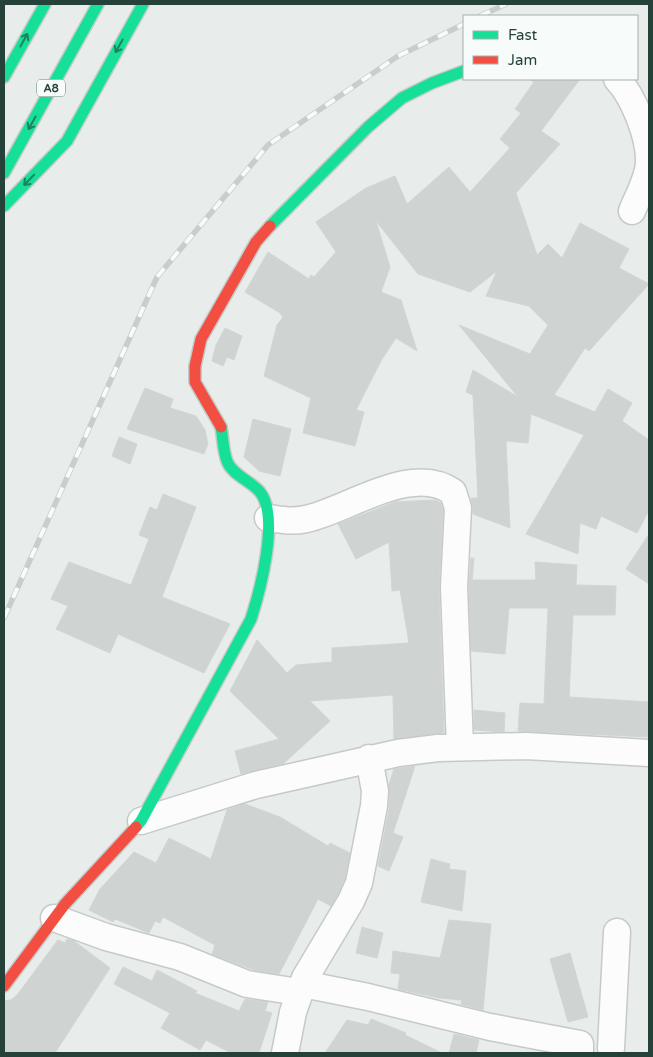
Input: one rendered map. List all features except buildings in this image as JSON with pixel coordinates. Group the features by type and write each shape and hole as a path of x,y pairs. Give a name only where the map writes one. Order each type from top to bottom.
{"main road":[{"path":"4,77 45,4"},
{"name":"A8","path":"4,173 98,4"},
{"path":"4,206 67,141 143,4"},
{"path":"4,986 54,918 141,821 251,619 261,588 269,534 268,518 262,493 227,463 220,424 195,382 195,366 201,339 256,242 283,211 368,127 402,98 432,83 463,71"}],"street":[{"path":"618,80 640,119 647,141 647,172 632,211"},
{"path":"268,518 291,522 308,519 362,496 390,488 436,484 453,492 458,508 454,587 460,747"},
{"path":"141,821 256,785 398,753 460,747 526,746 649,753"},
{"path":"285,1053 301,988 351,901 359,883 374,806 374,791 369,758"},
{"path":"54,918 106,937 158,950 247,984 301,988 368,997 580,1049 620,1050 617,932"}],"railway":[{"path":"482,15 506,4"},
{"path":"4,618 157,277 268,145 398,56 463,24"}],"traffic: fast":[{"path":"4,77 45,4"},
{"path":"4,173 98,4"},
{"path":"4,206 67,141 143,4"},
{"path":"270,226 368,127 402,98 432,83 463,71"},
{"path":"136,827 251,619 263,573 268,536 266,503 260,492 229,466 221,427"}],"traffic: jam":[{"path":"221,427 195,382 195,366 201,339 256,242 270,226"},
{"path":"4,986 65,904 136,827"}]}
